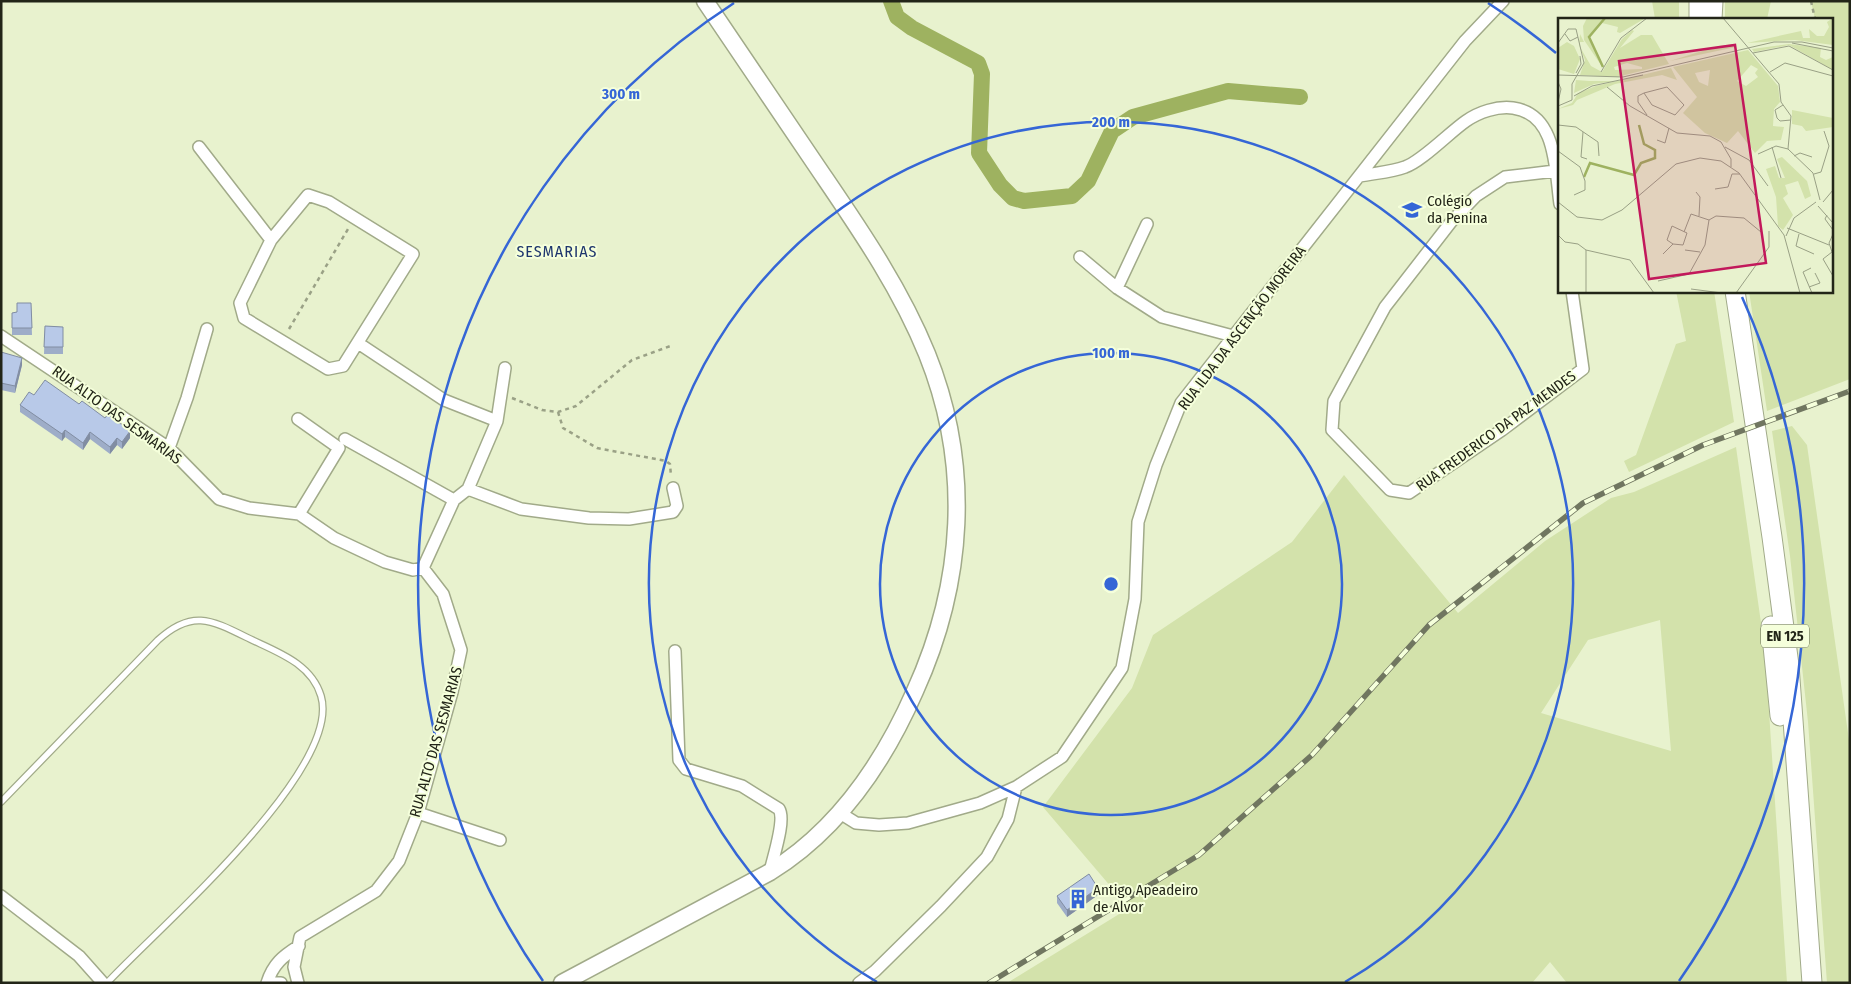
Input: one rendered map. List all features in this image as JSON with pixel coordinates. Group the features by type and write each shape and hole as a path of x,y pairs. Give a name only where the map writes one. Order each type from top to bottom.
{"main road":[{"path":"562,983 770,872 800,853 840,813 869,778 898,730 922,676 944,616 954,560 958,510 954,461 946,414 928,356 908,312 866,239 705,1"},
{"path":"1687,1 1688,18"},
{"path":"1699,1 1699,18"},
{"path":"1712,18 1713,1"},
{"name":"EN 125","path":"1722,292 1756,510 1773,643 1784,750 1800,983"},
{"name":"EN 125","path":"1735,292 1771,527 1789,665 1812,983"}],"street":[{"name":"RUA ILDA DA ASCENÇÃO MOREIRA","path":"840,813 856,824 908,823 980,803 1016,787 1062,757 1122,668 1135,598 1138,522 1156,465 1181,404 1232,336 1465,42 1503,1"},
{"path":"1360,176 1406,167 1467,120 1486,111 1503,107 1524,110 1538,118 1547,131 1558,191"},
{"path":"199,147 271,240"},
{"name":"RUA FREDERICO DA PAZ MENDES","path":"1555,171 1505,177 1476,196 1451,222 1386,307 1334,401 1332,430 1390,490 1409,493 1502,430 1583,369 1572,292"},
{"path":"308,195 329,202 355,216 413,254 342,366 328,369 244,318 240,302 271,240 308,195"},
{"path":"1117,288 1147,224"},
{"path":"1080,257 1117,288 1162,317 1232,336"},
{"path":"169,448 187,398 208,329"},
{"name":"RUA ALTO DAS SESMARIAS","path":"1,336 169,448 219,498 249,508 299,514 334,538 385,562 414,570 423,568 443,594 461,650 452,692 418,813 399,861 376,892 300,936 294,967 298,983"},
{"path":"358,343 444,400 497,421"},
{"path":"423,568 454,500 468,489 497,421 505,368"},
{"path":"298,419 345,439 454,500"},
{"path":"299,514 345,439"},
{"path":"468,489 521,510 589,518 629,519 673,512 677,506 673,488"},
{"path":"675,651 679,760 686,769 742,786 779,808 782,814 782,825 776,839 770,872"},
{"path":"859,983 875,971 941,906 987,857 1008,818 1016,787"},
{"path":"418,813 500,840"},
{"path":"1,896 79,956 105,983"},
{"name":"RUA ALTO DAS SESMARIAS","path":"267,983 271,970 280,958 299,946"},
{"path":"267,983 281,983"}],"lane":[{"path":"1,802 170,628 183,621 202,619 220,624 299,664 311,676 321,697 318,733 303,764 286,791 266,820 222,868 105,983"}],"path":[{"path":"1811,1 1815,18"},
{"path":"282,341 355,216"},
{"path":"502,394 542,410 558,412 576,406 632,360 672,345"},
{"path":"558,412 563,428 598,448 666,461 670,464 673,488"}],"green space":[{"path":"1652,1 1679,1 1679,18 1655,18"},
{"path":"1725,1 1771,1 1767,18 1725,18"},
{"path":"1811,1 1850,1 1850,379 1767,411 1749,292 1834,292 1834,18 1815,18"},
{"path":"1676,292 1714,292 1734,422 1629,472 1624,461 1636,455 1676,344 1686,341"},
{"path":"1792,426 1807,445 1850,747 1850,983 1827,983 1808,722 1790,556 1772,431"},
{"path":"1736,447 1765,651 1787,983 1567,983 1550,962 1532,983 1007,983 1129,908 1043,807 1132,688 1153,635 1292,542 1344,475 1458,613 1545,541 1611,498 1634,492","holes":["1660,620 1671,751 1541,713 1588,640"]}],"building":[{"path":"17,303 31,303 32,328 12,328 12,313 17,312"},
{"path":"45,326 63,327 63,347 44,347"},
{"path":"1,352 22,358 15,386 1,383"},
{"path":"45,380 79,404 82,401 105,418 108,414 130,431 122,442 117,438 110,447 90,432 83,443 65,430 62,434 20,405 29,392 34,395"},
{"path":"1089,874 1098,888 1067,910 1057,896"}],"waterway":[{"path":"891,1 897,17 912,28 978,63 982,74 979,153 1000,185 1013,198 1024,201 1072,196 1088,181 1112,131 1133,117 1228,91 1300,97"}],"railway":[{"path":"989,983 1199,855 1312,755 1429,625 1583,503 1703,445 1850,391"}],"place":[{"name":"Colégio da Penina","path":"1412,210"},
{"name":"Antigo Apeadeiro de Alvor","path":"1078,899"}],"district":[{"name":"SESMARIAS","path":"557,251"}]}
